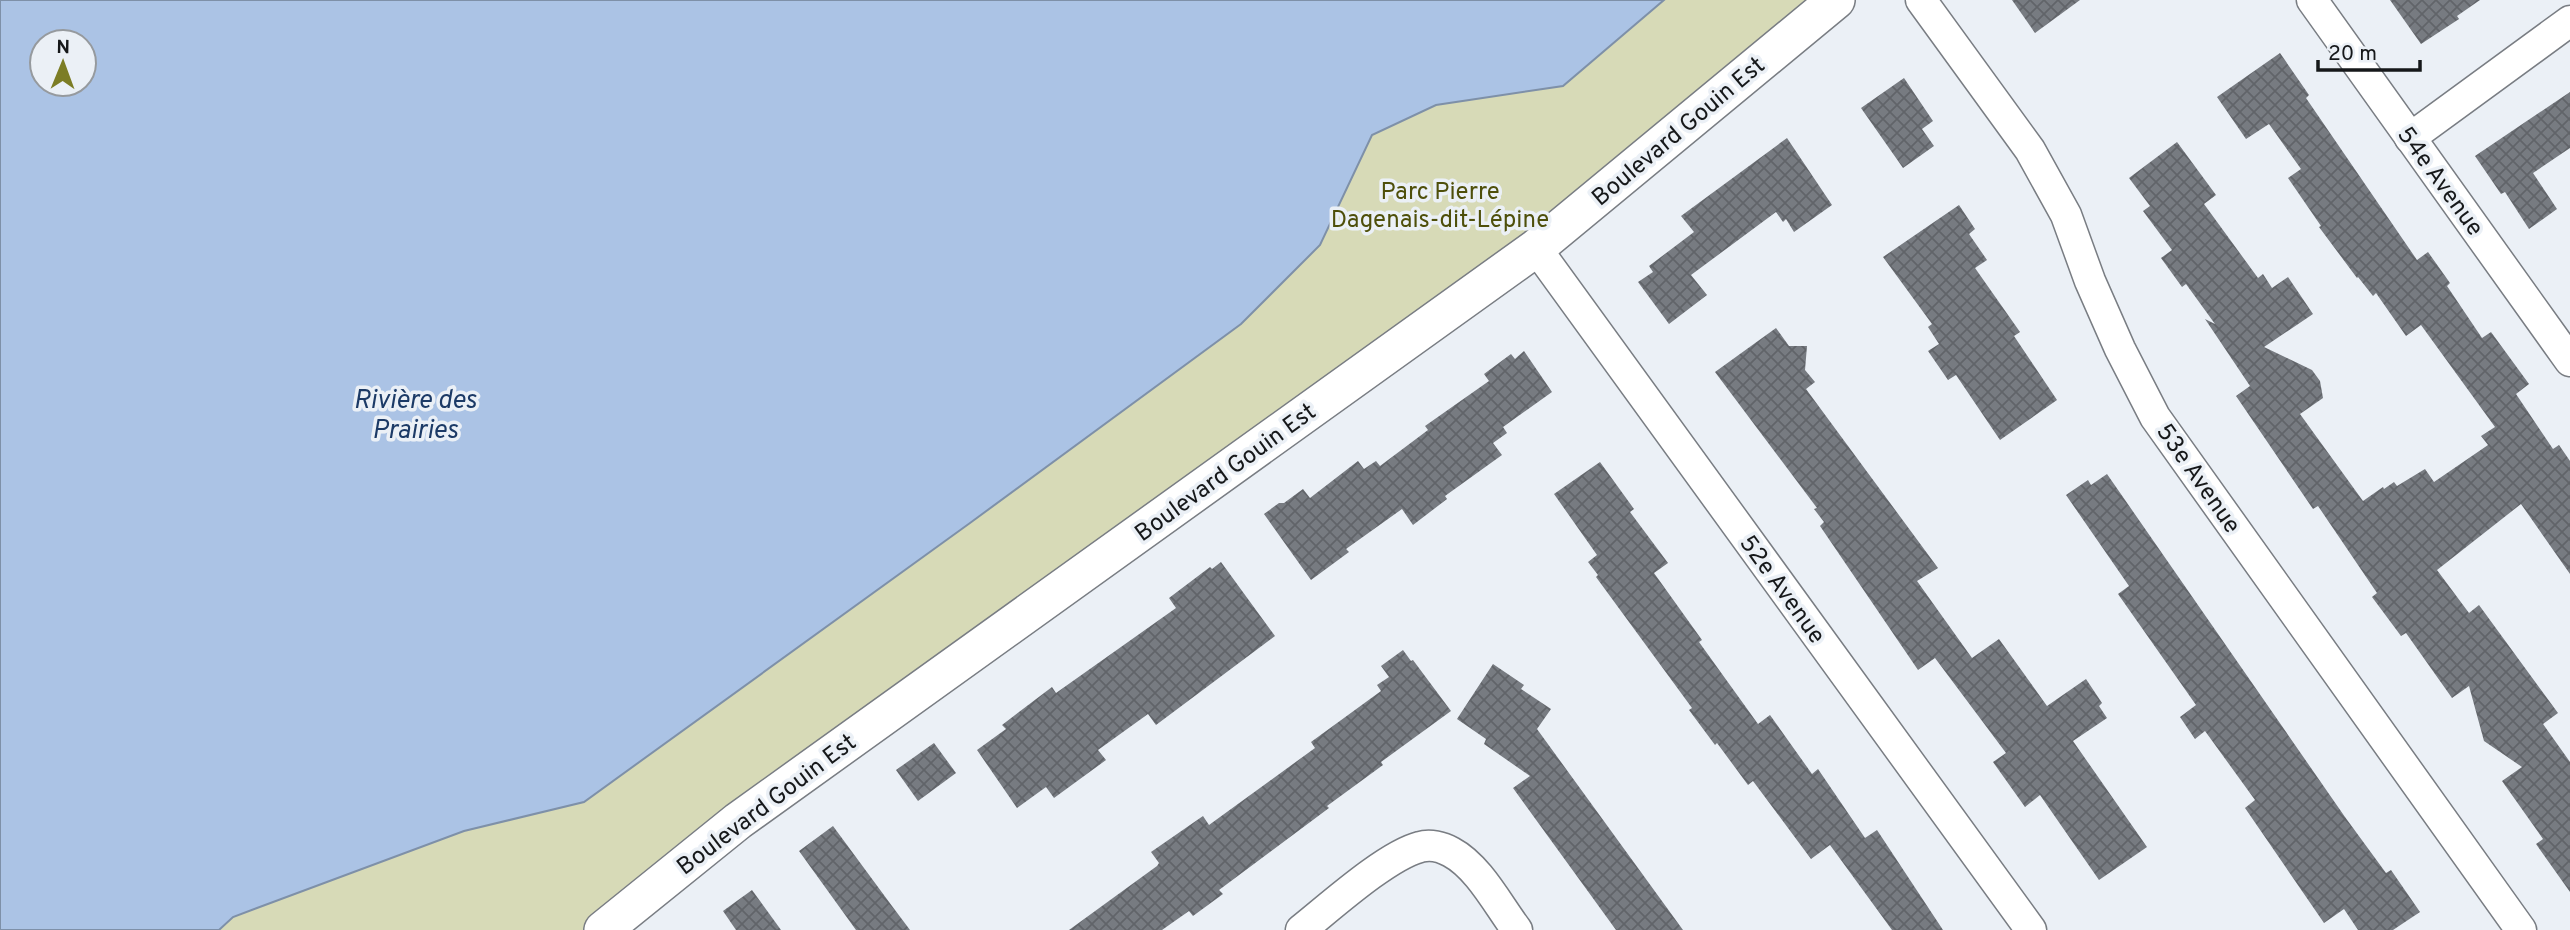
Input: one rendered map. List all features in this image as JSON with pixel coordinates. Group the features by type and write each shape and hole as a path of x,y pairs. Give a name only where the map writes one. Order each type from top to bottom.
{"street":[{"name":"Boulevard Gouin Est","path":"603,930 738,821 1536,248 1836,0"},
{"name":"53e Avenue","path":"1921,0 2030,150 2066,215 2090,281 2120,349 2155,417 2521,930"},
{"name":"54e Avenue","path":"2312,0 2570,361"},
{"path":"2410,138 2570,21"},
{"name":"52e Avenue","path":"1536,248 2031,930"},
{"path":"1301,930 1395,856 1422,846 1439,846 1453,853 1477,875 1517,930"}],"green space":[{"name":"Parc Pierre Dagenais-dit-Lépine","path":"1664,0 1836,0 610,930 219,930 233,917 464,831 584,802 1241,324 1320,245 1372,135 1436,105 1563,86"}],"water":[{"name":"Rivière des Prairies","path":"0,0 1664,0 1563,86 1436,105 1372,135 1320,245 1241,324 584,802 464,831 233,917 219,930 0,930"}],"building":[{"path":"2012,0 2080,0 2035,33"},
{"path":"2390,0 2480,0 2457,16 2459,19 2421,44"},
{"path":"2280,53 2309,95 2306,98 2417,260 2428,252 2450,283 2447,286 2482,338 2491,332 2529,384 2516,394 2553,449 2559,445 2570,461 2570,574 2521,504 2437,570 2469,613 2479,605 2558,713 2543,724 2570,762 2570,892 2536,844 2543,839 2502,781 2522,767 2484,741 2469,686 2452,698 2406,633 2401,636 2372,597 2377,593 2318,506 2313,509 2236,396 2250,386 2205,319 2215,324 2186,284 2182,287 2161,258 2172,250 2143,211 2150,206 2129,178 2177,142 2216,195 2204,204 2258,278 2263,274 2272,288 2288,277 2313,314 2264,347 2312,370 2320,381 2323,398 2300,414 2363,501 2383,487 2384,489 2394,482 2397,486 2425,469 2434,482 2488,445 2481,436 2495,427 2421,325 2406,336 2376,293 2373,296 2357,278 2319,227 2321,226 2288,178 2301,169 2269,124 2246,139 2217,97"},
{"path":"1904,78 1933,121 1922,129 1934,146 1903,168 1861,108"},
{"path":"2570,92 2570,148 2533,173 2557,209 2529,229 2505,192 2501,194 2475,156"},
{"path":"1787,138 1832,205 1794,232 1786,219 1783,222 1776,212 1691,275 1707,295 1669,324 1638,282 1653,272 1649,266 1694,232 1681,216"},
{"path":"1959,205 1975,229 1969,234 1987,260 1975,268 2020,332 2014,336 2057,400 2000,440 1956,375 1948,380 1928,351 1939,344 1928,327 1932,324 1883,257"},
{"path":"1776,328 1789,346 1807,346 1805,370 1815,382 1806,389 1938,568 1917,581 1972,658 1999,639 2047,706 2086,679 2102,703 2099,706 2107,718 2073,741 2147,847 2099,880 2040,795 2025,807 1993,762 2006,753 1935,658 1918,670 1820,526 1824,522 1814,509 1817,508 1715,372"},
{"path":"1524,351 1552,392 1503,427 1507,433 1493,443 1502,455 1445,496 1447,499 1413,525 1402,509 1346,549 1349,552 1311,580 1264,514 1303,489 1310,498 1358,461 1364,469 1376,461 1380,466 1428,430 1425,426 1489,381 1484,374 1511,354 1515,359"},
{"path":"1600,462 1634,509 1630,512 1668,563 1654,573 1758,724 1770,715 1812,774 1818,769 1865,838 1877,830 1943,930 1892,930 1830,845 1811,859 1753,781 1748,785 1689,710 1692,708 1596,577 1598,575 1588,562 1597,555 1554,494"},
{"path":"2107,474 2345,817 2386,873 2391,870 2420,912 2393,930 2358,930 2344,909 2324,923 2245,808 2255,800 2205,731 2195,739 2180,717 2196,705 2118,594 2129,586 2066,495 2088,480 2091,485"},
{"path":"1221,562 1275,636 1156,725 1148,714 1098,750 1106,760 1054,798 1046,787 1017,808 977,750 1006,729 1002,725 1052,687 1056,693 1176,608 1169,598 1210,567 1212,569"},
{"path":"1403,650 1451,711 1381,762 1383,765 1327,806 1329,808 1219,890 1223,894 1193,916 1189,911 1162,930 1069,930 1157,866 1159,863 1151,852 1203,816 1209,825 1315,748 1311,742 1381,691 1377,685 1389,677 1381,666"},
{"path":"1493,664 1524,685 1521,689 1551,709 1537,729 1683,930 1616,930 1513,788 1530,776 1484,744 1486,739 1457,719"},
{"path":"934,743 956,773 918,801 896,770"},
{"path":"833,826 910,930 856,930 799,851"},
{"path":"752,890 781,930 736,930 723,911"}]}
